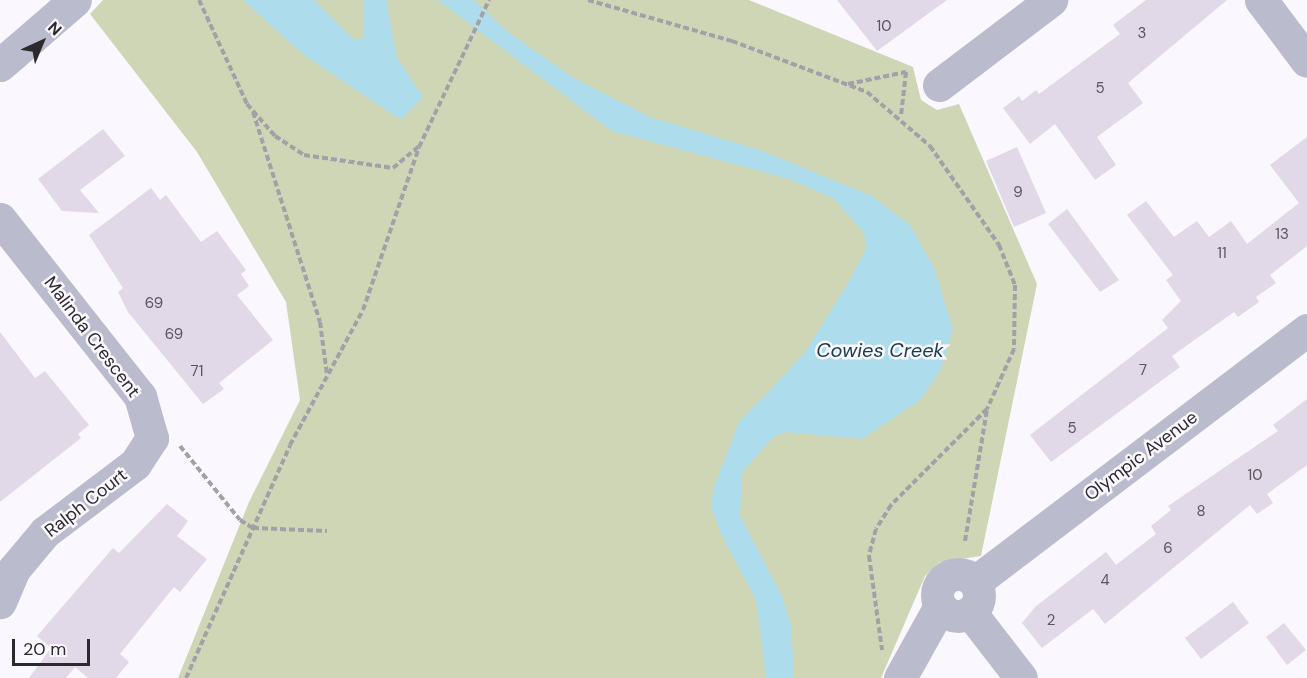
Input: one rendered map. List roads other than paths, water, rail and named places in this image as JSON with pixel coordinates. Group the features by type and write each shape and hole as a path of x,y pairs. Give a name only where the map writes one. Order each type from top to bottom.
{"street":[{"path":"0,65 75,0"},
{"path":"939,85 1052,0"},
{"path":"1261,0 1307,61"},
{"name":"Malinda Crescent","path":"0,219 140,396 152,438 135,464"},
{"name":"Olympic Avenue","path":"962,600 1307,330"},
{"name":"Ralph Court","path":"0,602 14,569 45,532 135,464"},
{"path":"900,678 962,600 1021,678"}],"water":[{"path":"243,0 314,0 354,40 364,38 364,0 386,0 397,58 423,97 401,119 304,55"},
{"name":"Cowies Creek","path":"438,0 474,0 508,32 574,78 650,117 760,150 872,196 910,225 934,268 953,329 940,371 920,400 862,439 787,432 774,436 742,472 740,516 782,596 791,625 794,678 766,678 756,600 722,536 711,507 714,487 739,422 804,354 848,283 866,249 864,233 833,198 786,178 612,131"}]}
